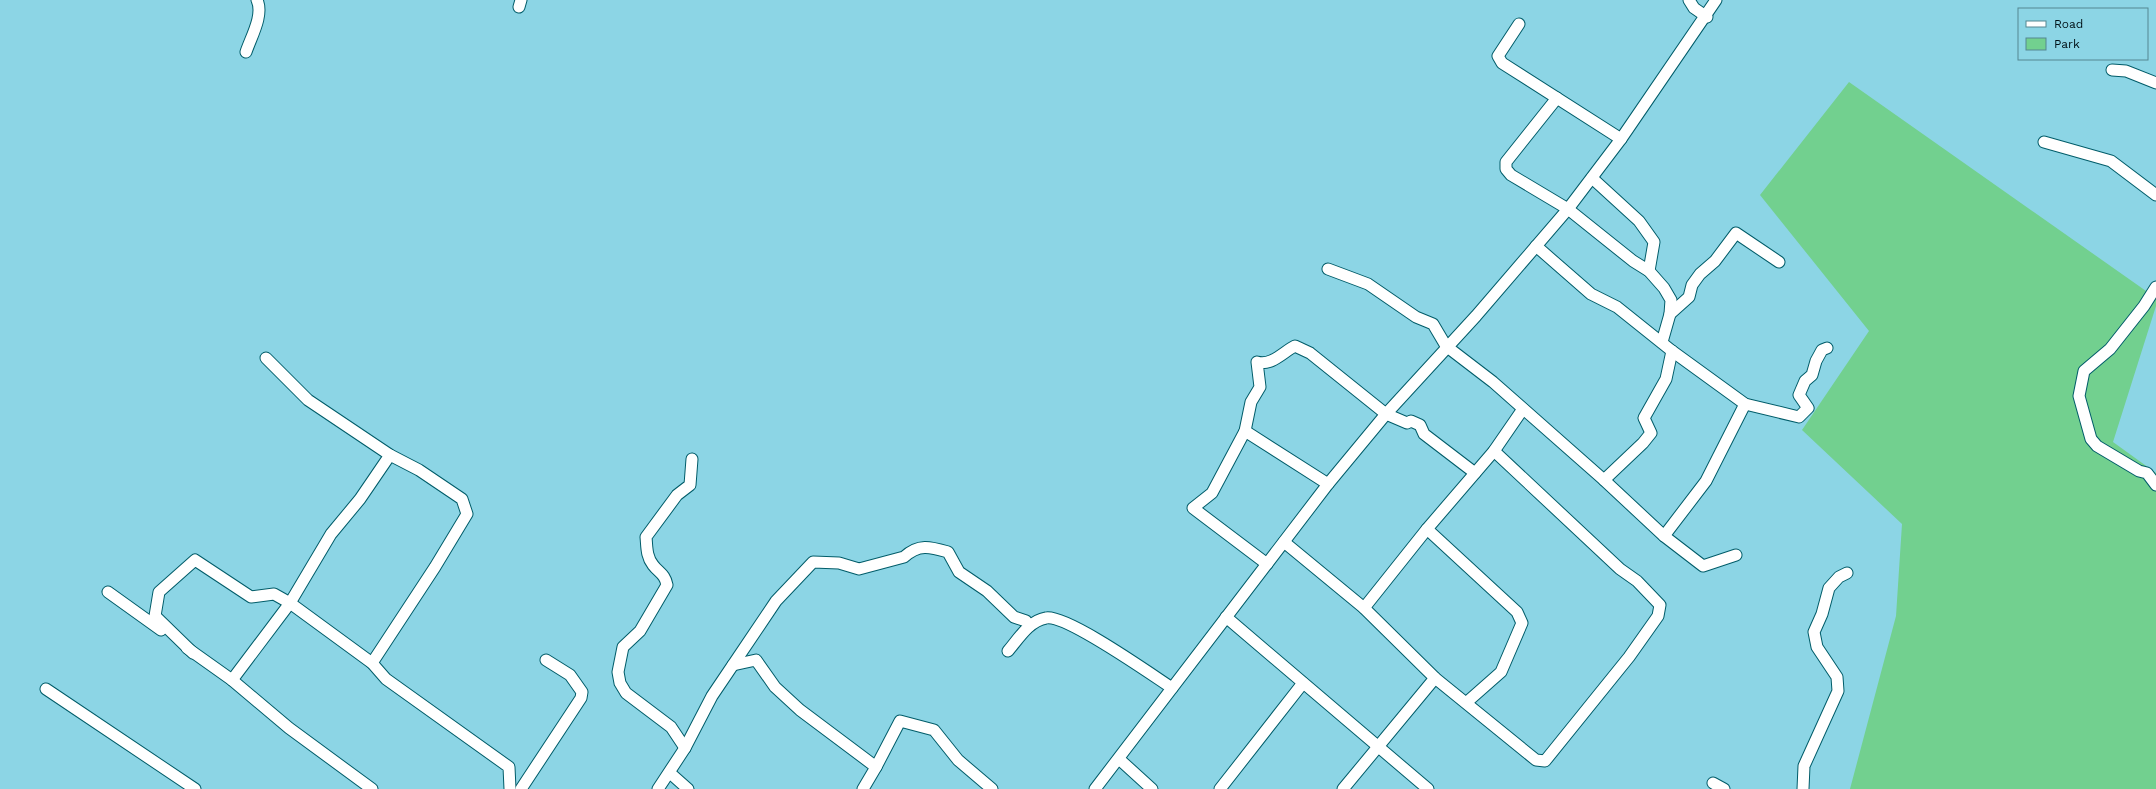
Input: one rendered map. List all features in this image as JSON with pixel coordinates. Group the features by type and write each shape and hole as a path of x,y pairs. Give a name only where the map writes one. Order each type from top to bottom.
{"street":[{"path":"246,52 258,18 260,6 257,0"},
{"path":"1689,0 1694,8 1706,17"},
{"path":"1094,789 1119,759 1226,616 1328,484 1386,414 1446,346 1476,316 1568,209 1621,139 1706,17 1716,0"},
{"path":"1519,24 1498,56 1502,63 1621,139"},
{"path":"2112,70 2126,71 2156,83"},
{"path":"1556,98 1506,162 1506,170 1511,175 1568,209 1632,261 1649,271 1664,288 1671,300 1670,314 1662,342"},
{"path":"2044,142 2112,161 2156,195"},
{"path":"1592,178 1639,221 1654,242 1649,271"},
{"path":"1670,314 1689,297 1692,285 1709,265 1712,265 1736,233 1779,262"},
{"path":"1536,246 1591,294 1617,307 1672,351 1745,404 1799,417 1808,408 1799,395 1805,381 1812,375 1816,361 1822,350 1827,348"},
{"path":"1328,269 1368,284 1416,317 1433,324 1446,346 1493,382 1604,480 1664,536 1704,566 1736,556"},
{"path":"2156,287 2144,306 2110,349 2084,371 2079,396 2091,439 2097,446 2139,471 2147,474 2156,485"},
{"path":"1267,564 1193,508 1212,492 1245,431 1251,402 1260,387 1258,362 1264,364 1274,361 1295,346 1310,353 1386,414 1407,423 1411,421 1420,425 1424,434 1475,473"},
{"path":"1604,480 1643,443 1651,433 1644,418 1666,380 1672,351"},
{"path":"266,358 308,400 390,455 419,470 462,500 467,514 435,567 372,663"},
{"path":"1664,536 1706,481 1745,404"},
{"path":"1364,608 1427,529 1494,451 1523,409"},
{"path":"1245,431 1328,484"},
{"path":"1284,542 1364,608 1435,678 1467,702 1536,760 1545,761 1629,657 1658,616 1660,605 1637,581 1620,569 1494,451"},
{"path":"232,680 290,603 331,534 360,499 390,455"},
{"path":"685,748 671,727 626,693 620,683 618,672 623,647 640,631 667,585 666,577 653,564 647,555 646,536 677,495 690,486 692,459"},
{"path":"1427,529 1517,612 1522,623 1501,672 1467,702"},
{"path":"658,789 670,773 685,748 712,696 776,602 813,562 839,563 859,569 904,557 909,552 922,546 929,546 948,552 959,572 987,591 1014,617 1026,622 1029,626"},
{"path":"193,652 155,616 159,592 195,560 251,597 274,594 290,603 372,663 386,679 509,767 510,789"},
{"path":"1803,789 1804,766 1838,691 1837,677 1817,647 1814,632 1822,614 1829,588 1839,577 1847,573"},
{"path":"108,592 232,680 289,728 372,789"},
{"path":"1226,616 1377,747 1428,789"},
{"path":"1008,652 1029,626 1038,620 1049,617 1080,629 1172,688"},
{"path":"520,789 581,698 582,692 570,675 546,660"},
{"path":"733,665 756,660 775,687 800,710 876,767"},
{"path":"1343,789 1435,678"},
{"path":"1220,789 1303,683"},
{"path":"46,689 195,789"},
{"path":"863,789 900,721 934,730 958,760 992,789"},
{"path":"1119,759 1152,789"},
{"path":"670,773 688,789"},
{"path":"1713,783 1724,789"}],"green space":[{"path":"1849,82 2156,298 2156,306 2113,442 2156,473 2156,789 1850,789 1896,616 1902,524 1802,430 1869,331 1760,195"}]}
